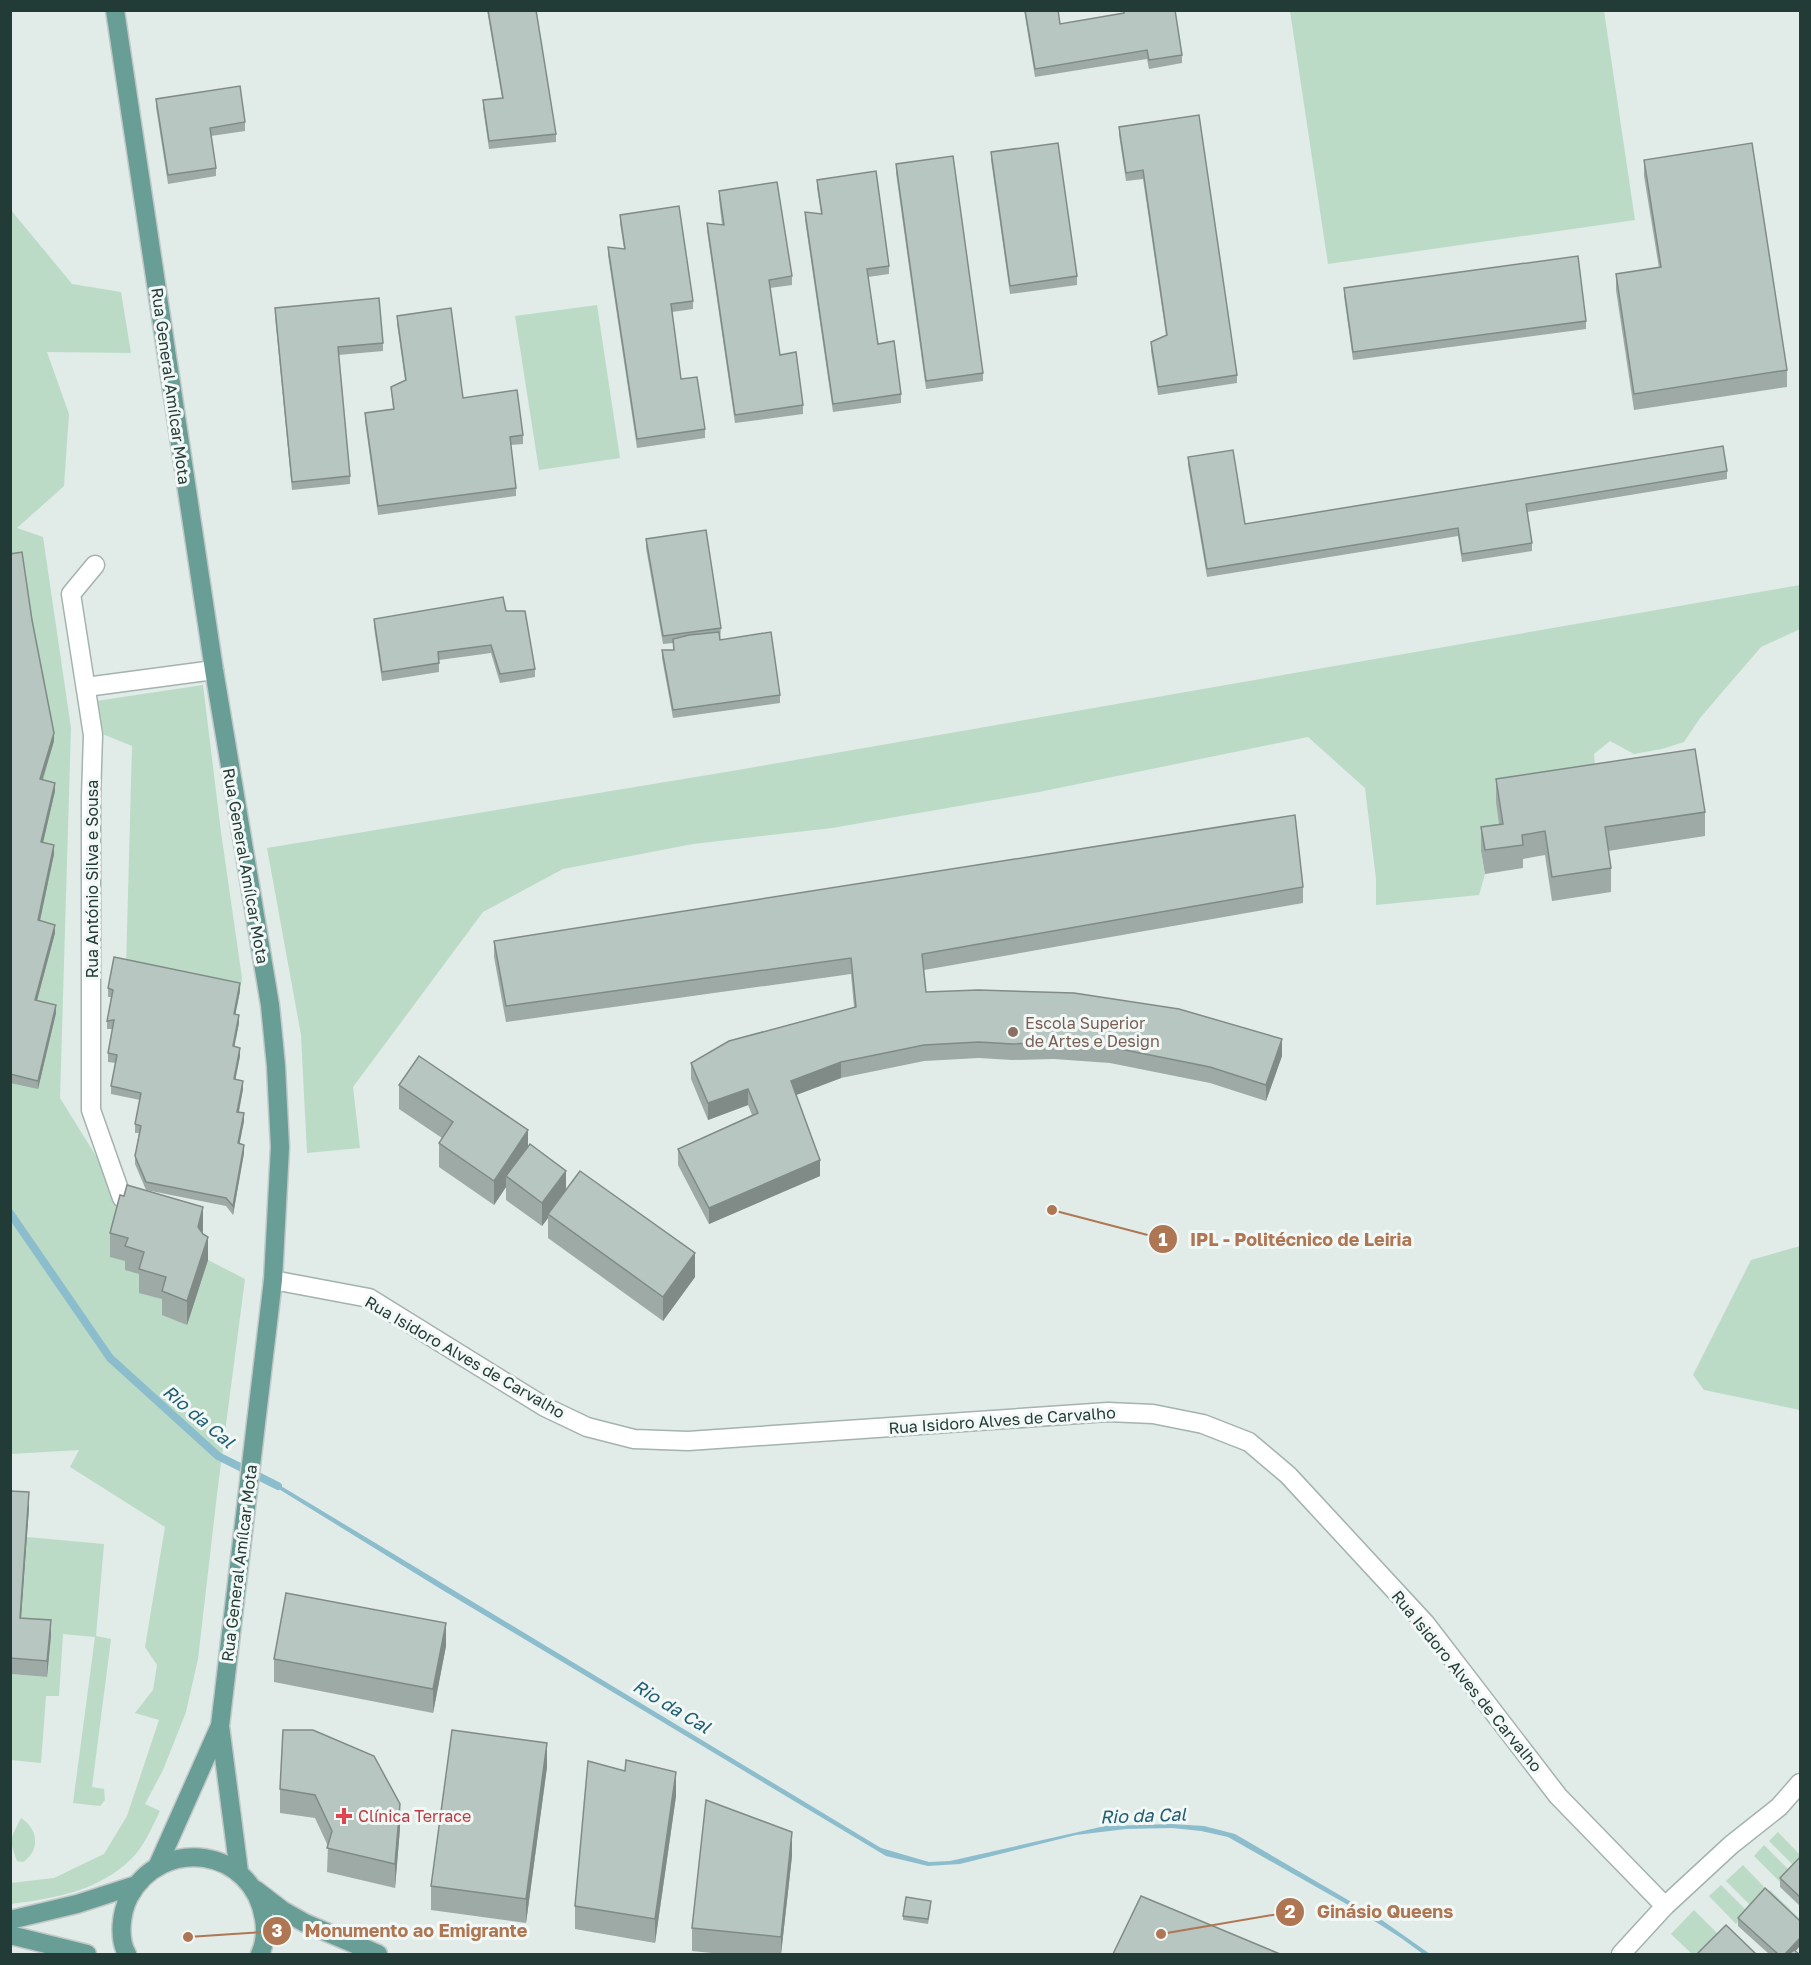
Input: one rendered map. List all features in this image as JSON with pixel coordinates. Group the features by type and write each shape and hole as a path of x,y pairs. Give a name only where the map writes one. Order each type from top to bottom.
{"main road":[{"name":"Rua General Amílcar Mota","path":"115,10 214,670 270,1005 276,1066 280,1147 273,1280 220,1726"},
{"path":"158,1865 220,1726"},
{"path":"220,1726 239,1872"},
{"path":"127,1954 121,1928 125,1905 136,1885 158,1865 182,1857 202,1857 222,1862 239,1872 253,1888 282,1910 305,1923 378,1954"},
{"path":"10,1920 77,1904 136,1885"},
{"path":"253,1888 262,1907 266,1928 260,1954"},
{"path":"10,1935 87,1954"}],"street":[{"name":"Rua António Silva e Sousa","path":"95,565 71,594 93,735 91,1110 122,1198"},
{"path":"86,687 214,670"},
{"name":"Rua Isidoro Alves de Carvalho","path":"273,1280 369,1298 545,1407 587,1427 634,1439 688,1441 1108,1412 1153,1414 1203,1424 1249,1442 1288,1475 1425,1623 1558,1796 1665,1906"},
{"path":"1621,1954 1665,1906 1731,1845 1779,1807 1800,1783"}],"green space":[{"path":"1290,11 1604,11 1635,220 1328,264"},
{"path":"10,209 72,284 121,292 131,353 47,352 69,414 64,486 17,528 43,537 71,728 60,1098 122,1198 208,1260 245,1279 198,1659 186,1712 163,1770 145,1804 160,1811 136,1854 104,1879 75,1892 11,1904 11,1883 54,1878 104,1854 127,1816 159,1720 135,1713 153,1690 157,1665 145,1647 165,1527 70,1467 79,1450 11,1454"},
{"path":"597,305 620,458 539,470 515,316"},
{"path":"1800,585 1800,629 1761,647 1700,718 1684,742 1634,754 1610,741 1594,754 1597,788 1502,847 1481,851 1485,874 1479,895 1376,905 1376,879 1365,788 1308,737 1039,792 832,828 693,844 563,869 483,912 353,1087 360,1148 307,1153 301,1035 267,848 732,771"},
{"path":"203,685 242,978 240,991 126,968 132,746 100,733 96,701"},
{"path":"1800,1246 1800,1410 1704,1390 1693,1375 1751,1260"},
{"path":"27,1537 104,1544 96,1636 111,1639 92,1787 104,1789 105,1800 100,1806 73,1803 95,1637 63,1634 59,1696 46,1696 41,1763 11,1760 11,1674 47,1677 51,1637 20,1634"},
{"path":"21,1818 31,1828 35,1840 33,1852 23,1862 17,1861 12,1843"},
{"path":"1778,1832 1800,1855 1800,1864 1796,1868 1769,1841"},
{"path":"1764,1845 1791,1872 1781,1883 1754,1856"},
{"path":"1743,1865 1800,1919 1800,1927 1752,1907 1726,1881"},
{"path":"1721,1885 1748,1912 1736,1924 1709,1896"},
{"path":"1694,1910 1721,1937 1704,1954 1692,1954 1671,1934"}],"water":[{"path":"271,1480 881,1848 929,1862 950,1861 1105,1826 1171,1824 1204,1826 1235,1834 1379,1918 1430,1954 1423,1954 1357,1910 1228,1837 1201,1831 1172,1828 1126,1829 1076,1835 960,1864 928,1866 886,1856 444,1591 269,1483"}],"building":[{"path":"488,10 536,10 556,134 489,141 483,100 503,98"},
{"path":"1025,10 1058,10 1060,24 1124,13 1124,10 1175,10 1182,55 1149,60 1147,50 1035,69"},
{"path":"240,86 245,122 210,128 216,168 168,175 156,99"},
{"path":"1199,115 1237,375 1158,387 1151,342 1167,335 1143,170 1126,173 1119,127"},
{"path":"1058,143 1077,276 1010,286 991,152"},
{"path":"1752,143 1787,370 1634,394 1616,274 1661,267 1644,160"},
{"path":"953,156 983,373 926,381 896,164"},
{"path":"876,171 889,266 867,269 878,344 894,341 901,394 833,404 805,212 822,214 817,180"},
{"path":"777,182 792,276 769,280 780,355 796,352 803,405 735,415 707,223 724,225 719,191"},
{"path":"679,206 693,301 671,304 681,379 697,377 705,429 637,439 608,247 625,249 620,215"},
{"path":"1578,256 1586,321 1353,352 1344,288"},
{"path":"379,298 383,343 338,347 350,476 292,482 275,308"},
{"path":"451,308 463,398 517,390 523,435 510,437 516,488 378,506 365,413 394,409 391,387 406,380 397,316"},
{"path":"1723,446 1727,471 1526,504 1532,543 1462,554 1458,528 1207,569 1188,457 1233,450 1245,524"},
{"path":"706,530 721,628 663,636 646,539"},
{"path":"22,552 32,620 54,733 40,779 55,783 41,842 54,845 38,920 55,925 35,1000 56,1005 38,1081 10,1074 10,554"},
{"path":"503,597 506,611 525,611 535,669 500,674 491,645 438,652 439,663 382,672 374,619"},
{"path":"719,632 720,640 771,632 780,695 673,710 662,650 674,650 673,639"},
{"path":"1695,749 1705,812 1605,827 1611,868 1552,877 1545,831 1522,835 1523,845 1485,850 1481,827 1503,824 1496,779"},
{"name":"Escola Superior de Artes e Design","path":"1295,815 1303,887 922,954 926,992 978,990 1074,993 1179,1009 1282,1039 1266,1085 1210,1067 1110,1047 1054,1042 924,1045 841,1062 791,1081 820,1160 709,1208 678,1149 758,1113 748,1089 708,1103 691,1063 729,1041 856,1007 851,958 506,1006 494,941"},
{"path":"114,957 240,983 234,1014 239,1015 233,1046 240,1048 234,1079 243,1081 237,1112 244,1113 238,1143 244,1145 233,1206 226,1198 146,1182 135,1156 141,1126 135,1124 141,1093 111,1086 117,1055 108,1053 114,1020 107,1021 113,990 108,988"},
{"path":"419,1056 528,1130 494,1181 439,1143 453,1122 399,1085"},
{"path":"530,1144 566,1171 542,1203 506,1176"},
{"path":"580,1171 695,1253 663,1297 548,1214"},
{"path":"127,1185 203,1207 198,1227 208,1237 187,1301 162,1291 166,1277 139,1269 144,1252 125,1246 128,1238 110,1233 120,1195 124,1196"},
{"path":"10,1491 29,1492 20,1618 51,1620 47,1661 11,1658 10,1664"},
{"path":"286,1593 446,1623 433,1689 274,1659"},
{"path":"283,1730 313,1730 374,1756 400,1804 395,1864 327,1848 332,1831 315,1795 280,1789"},
{"path":"452,1730 547,1743 526,1899 431,1886"},
{"path":"626,1760 676,1772 655,1919 575,1906 588,1761 625,1771"},
{"path":"706,1800 792,1832 781,1937 692,1928"},
{"path":"1800,1857 1800,1897 1780,1878"},
{"path":"1765,1888 1800,1921 1800,1938 1785,1954 1778,1954 1738,1918"},
{"path":"1141,1896 1280,1954 1113,1954"},
{"path":"906,1897 931,1901 928,1919 903,1916"},
{"path":"1726,1925 1756,1954 1697,1954"}],"waterway":[{"name":"Rio da Cal","path":"10,1213 110,1358 218,1456 278,1486"}],"place":[{"name":"Escola Superior de Artes e Design","path":"1013,1032"},
{"name":"IPL - Politécnico de Leiria","path":"1052,1210"},
{"name":"Clínica Terrace","path":"344,1816"},
{"name":"Ginásio Queens","path":"1161,1934"},
{"name":"Monumento ao Emigrante","path":"188,1937"}]}
